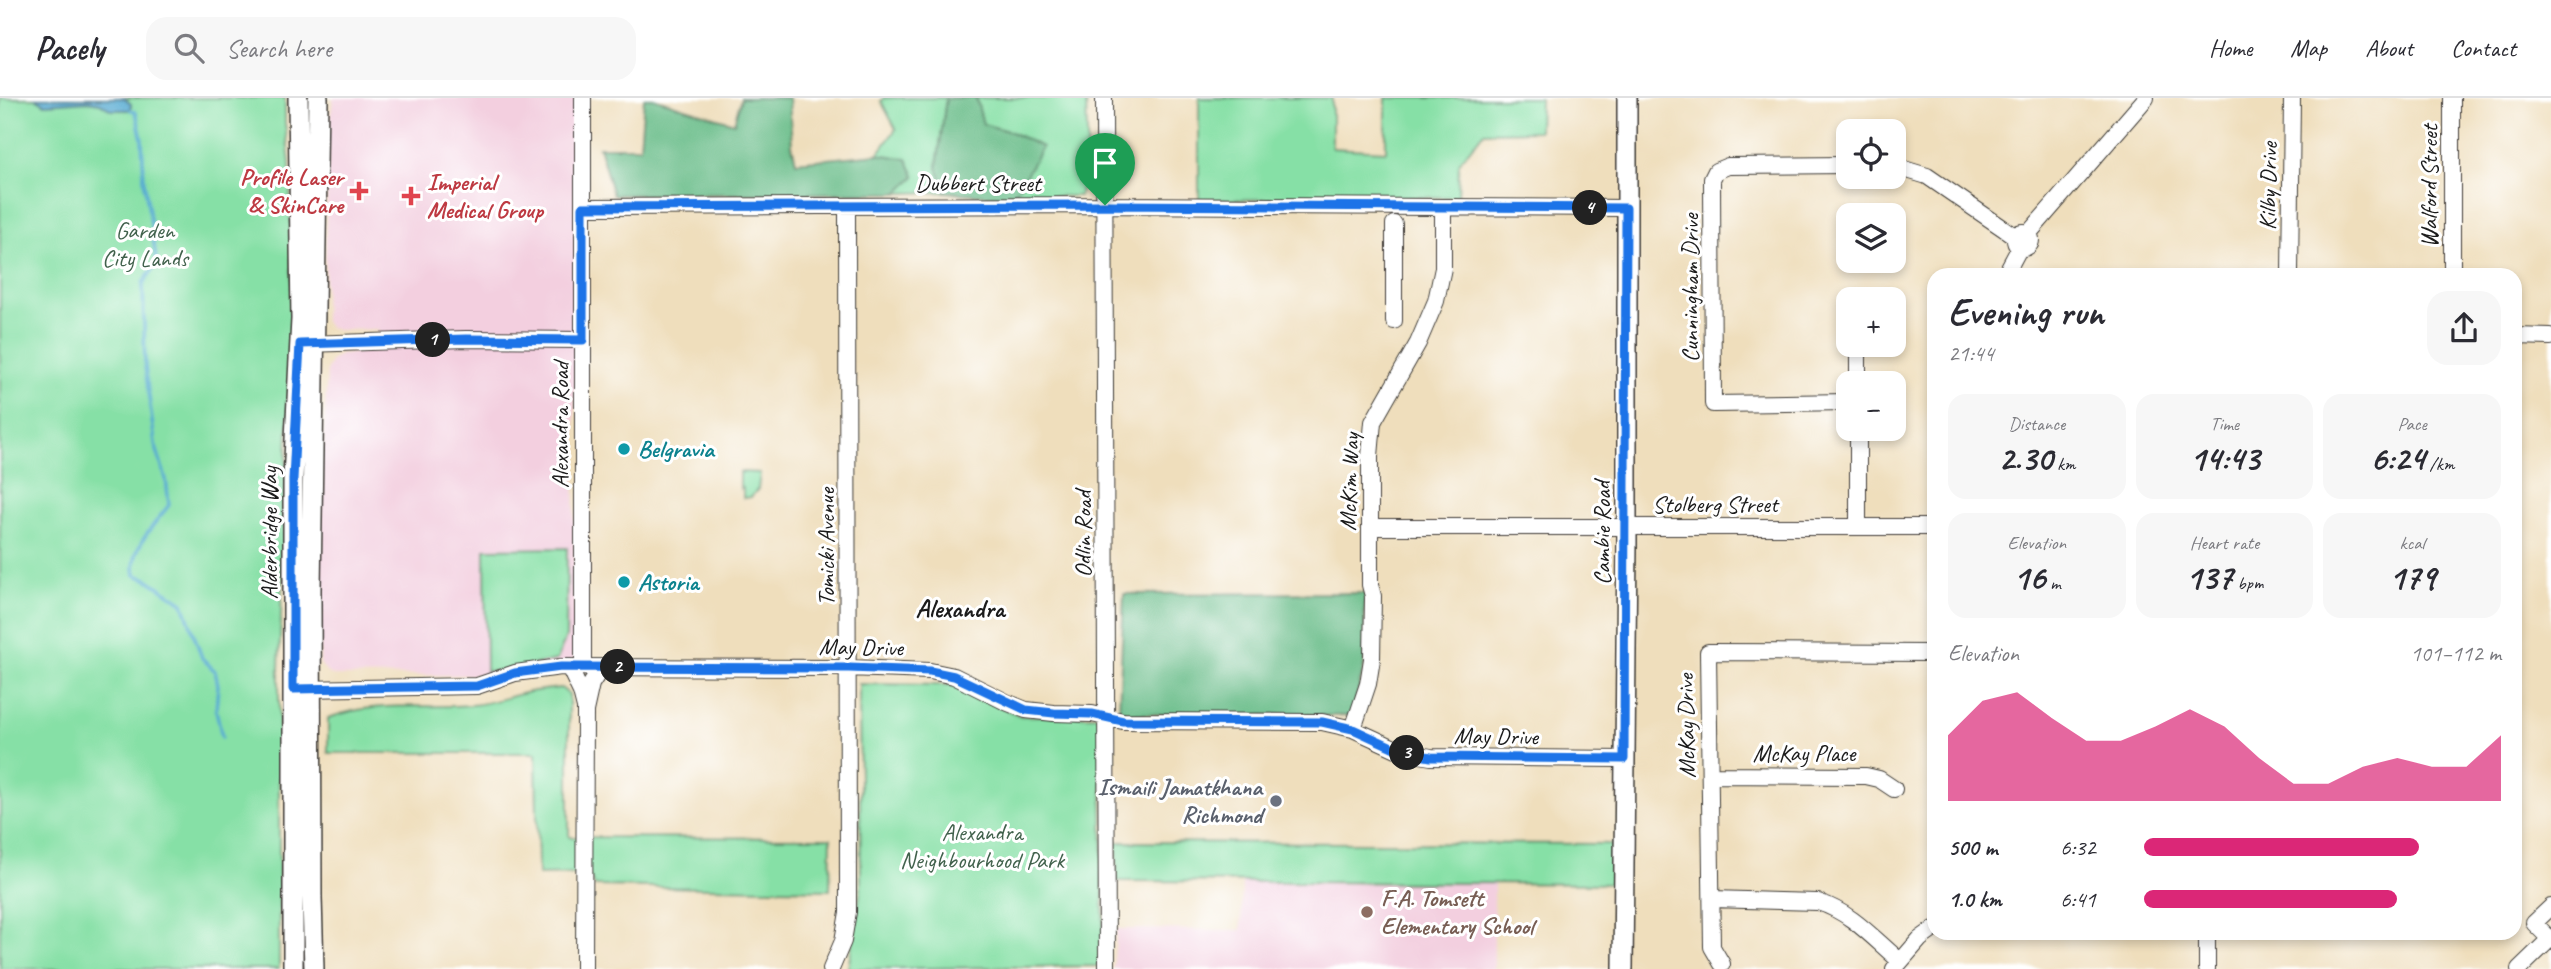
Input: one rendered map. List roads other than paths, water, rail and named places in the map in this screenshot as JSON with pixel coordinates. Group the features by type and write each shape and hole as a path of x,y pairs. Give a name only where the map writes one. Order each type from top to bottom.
{"main road":[{"name":"Alderbridge Way","path":"298,98 308,344"},
{"name":"Alderbridge Way","path":"293,969 302,689 308,344 318,98"},
{"name":"Cambie Road","path":"1623,969 1627,528 1626,98"},
{"name":"Alderbridge Way","path":"302,689 314,969"}],"street":[{"name":"Alexandra Road","path":"583,98 583,340 576,667 586,711"},
{"name":"Odlin Road","path":"1104,98 1107,969"},
{"path":"2008,268 2021,239 2146,98"},
{"name":"Kilby Drive","path":"2290,268 2292,98"},
{"name":"Walford Street","path":"2452,98 2452,268"},
{"name":"Cunningham Drive","path":"1836,165 1728,166 1716,171 1712,179 1713,404 1836,402"},
{"path":"1906,170 1927,176 2021,239"},
{"name":"Dubbert Street","path":"583,207 1105,205 1626,208"},
{"name":"Tomicki Avenue","path":"831,969 843,941 848,912 847,206"},
{"name":"McKim Way","path":"1353,729 1368,684 1372,659 1370,456 1373,422 1418,343 1436,301 1443,268 1443,207"},
{"path":"1394,224 1394,321"},
{"path":"2522,337 2551,337"},
{"path":"308,344 466,339 583,340"},
{"path":"1858,441 1858,526"},
{"name":"Stolberg Street","path":"1370,527 1927,527"},
{"name":"McKay Drive","path":"1722,964 1712,947 1708,652 1927,653"},
{"name":"Alexandra Road","path":"584,969 586,711 591,684 602,667"},
{"name":"May Drive","path":"302,689 477,686 540,668 849,668 930,671 954,676 1026,710 1123,721 1322,722 1353,729 1403,752 1431,757 1624,759"},
{"name":"McKay Place","path":"1710,775 1866,776 1879,779 1894,789"},
{"path":"1712,899 1818,902 1832,907 1862,928 1897,965 1927,934"},
{"path":"2519,969 2550,938 2534,923 2551,907"},
{"path":"2207,940 2207,969"}],"water":[{"path":"36,98 124,98 131,104 131,110 111,110 100,103 88,101 45,104"}],"waterway":[{"path":"131,110 136,112 142,139 144,180 157,264 143,283 145,366 155,444 166,479 169,505 139,546 134,565 135,575 147,579 183,603 202,658 215,671 218,685 216,710 222,737"}],"place":[{"name":"Profile Laser & SkinCare","path":"359,191"},
{"name":"Imperial Medical Group","path":"411,196"},
{"name":"Belgravia","path":"624,449"},
{"name":"Astoria","path":"624,582"},
{"name":"Ismaili Jamatkhana Richmond","path":"1276,801"},
{"name":"F.A. Tomsett Elementary School","path":"1367,912"}],"district":[{"name":"Alexandra","path":"960,608"}],"park label":[{"name":"Garden City Lands","path":"145,244"},
{"name":"Alexandra Neighbourhood Park","path":"982,846"}]}
